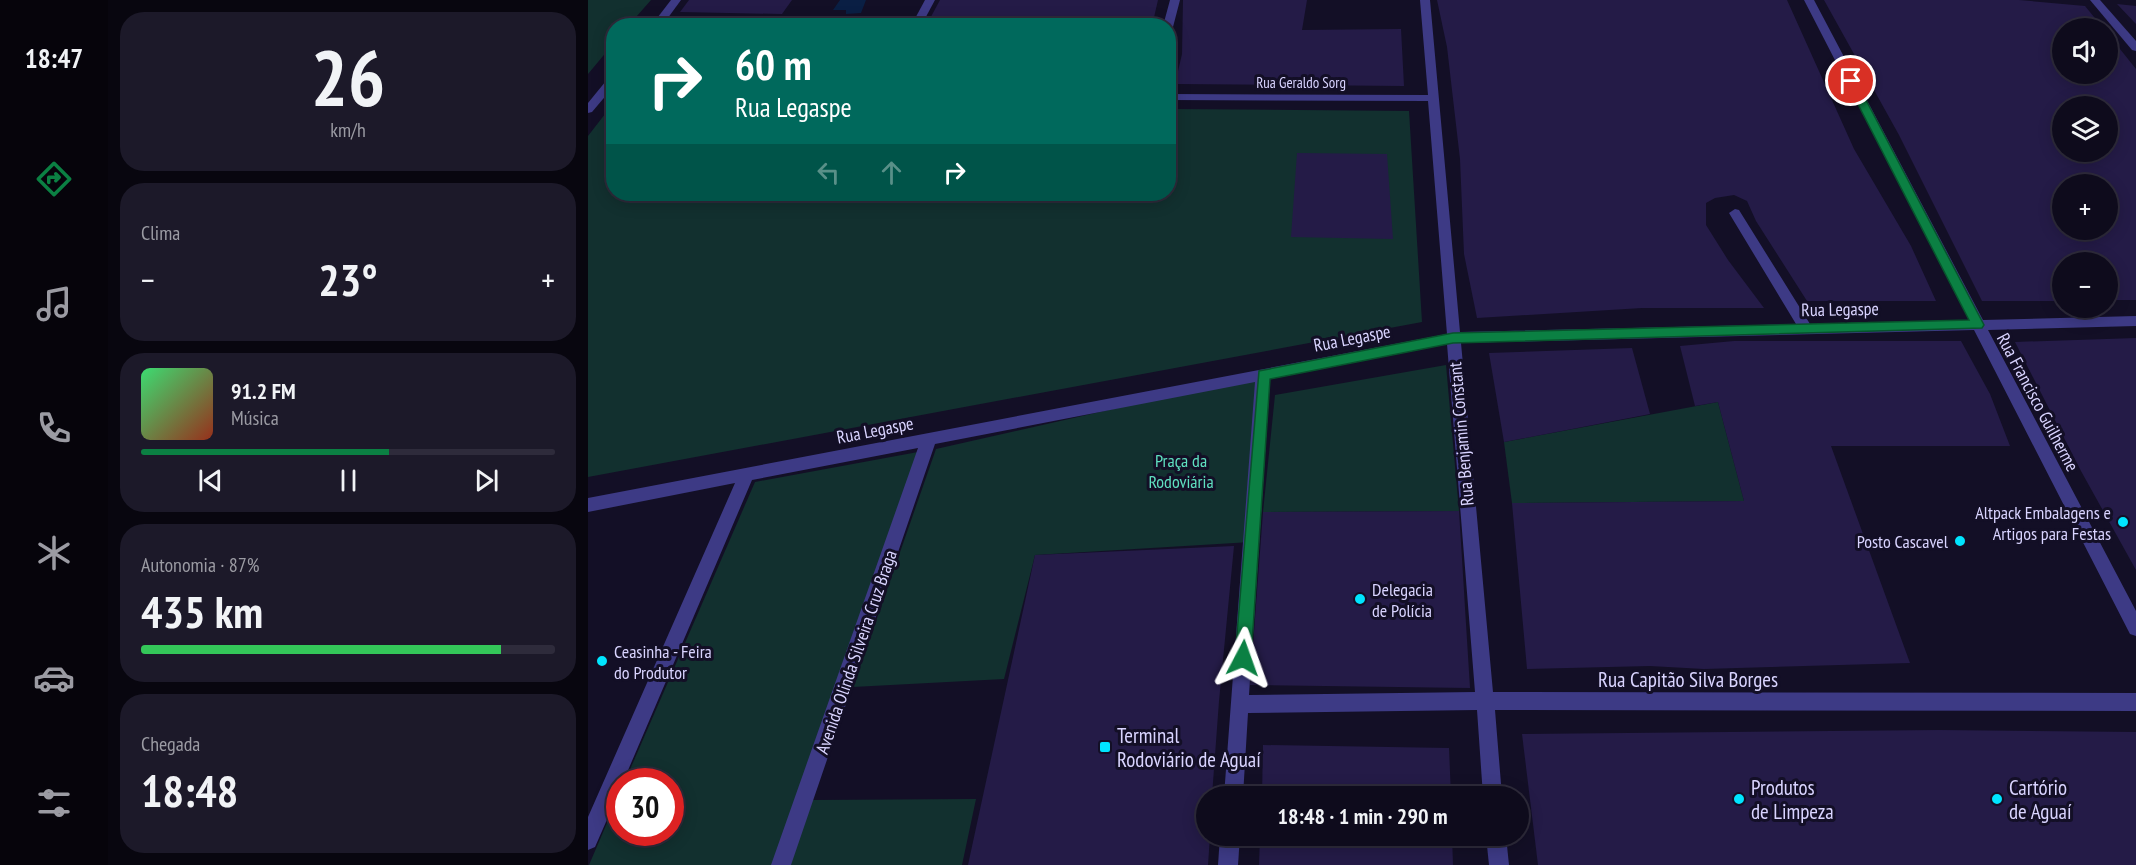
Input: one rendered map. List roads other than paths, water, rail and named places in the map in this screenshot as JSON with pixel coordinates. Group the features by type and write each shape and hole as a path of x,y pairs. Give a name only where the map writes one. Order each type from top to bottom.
{"street":[{"path":"662,18 676,0"},
{"path":"920,18 930,0"},
{"path":"1170,18 1175,0"},
{"name":"Rua Benjamin Constant","path":"1425,0 1491,786"},
{"name":"Rua Francisco Guilherme","path":"1809,0 2136,628"},
{"path":"2095,0 2136,48"},
{"path":"588,110 606,94"},
{"name":"Rua Geraldo Sorg","path":"1176,97 1433,98"},
{"path":"1735,213 1806,329"},
{"name":"Rua Legaspe","path":"588,505 1453,338 2136,321"},
{"path":"1234,786 1263,375"},
{"name":"Avenida Olinda Silveira Cruz Braga","path":"781,865 929,439"},
{"path":"588,840 746,475"},
{"name":"Rua Capitão Silva Borges","path":"1239,704 1484,700 2136,702"},
{"path":"1228,865 1229,846"},
{"path":"1497,846 1499,865"}],"water":[{"path":"840,0 866,0 861,13 846,14 846,10 833,10"}],"place":[{"name":"Altpack Embalagens e Artigos para Festas","path":"2123,522"},
{"name":"Posto Cascavel","path":"1960,541"},
{"name":"Delegacia de Polícia","path":"1360,599"},
{"name":"Ceasinha - Feira do Produtor","path":"602,661"},
{"name":"Terminal Rodoviário de Aguaí","path":"1105,747"},
{"name":"Produtos de Limpeza","path":"1739,799"},
{"name":"Cartório de Aguaí","path":"1997,799"}],"park label":[{"name":"Praça da Rodoviária","path":"1181,470"}]}
